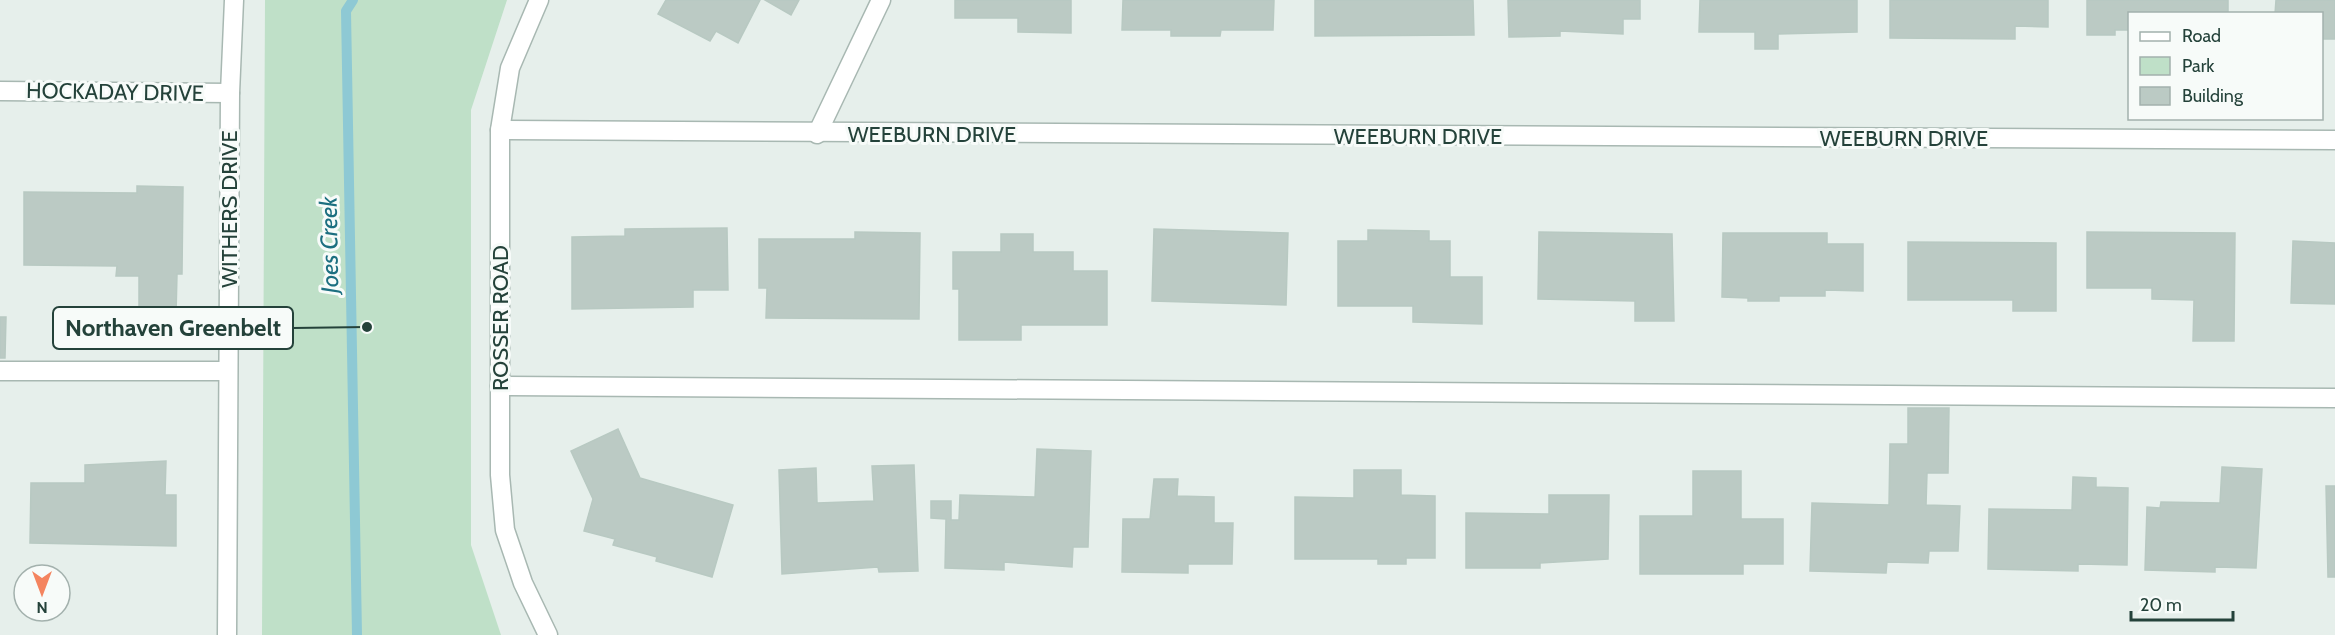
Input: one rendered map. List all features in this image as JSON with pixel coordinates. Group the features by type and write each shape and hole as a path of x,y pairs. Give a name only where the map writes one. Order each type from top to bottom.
{"street":[{"name":"WITHERS DRIVE","path":"227,635 230,93 234,0"},
{"name":"ROSSER ROAD","path":"539,0 510,68 500,130 500,476 505,530 523,583 548,635"},
{"path":"818,134 881,0"},
{"name":"HOCKADAY DRIVE","path":"0,91 230,93"},
{"name":"WEEBURN DRIVE","path":"500,130 818,134 2335,140"},
{"path":"0,371 228,371"},
{"path":"500,386 2335,398"}],"green space":[{"path":"265,0 507,0 471,110 471,545 501,635 262,635"}],"building":[{"path":"666,0 760,0 738,43 716,31 710,41 658,14"},
{"path":"765,0 799,0 791,15"},
{"path":"955,0 1071,0 1071,33 1018,32 1018,18 955,18"},
{"path":"1123,0 1274,0 1273,30 1221,30 1220,36 1171,36 1171,30 1122,30"},
{"path":"1315,0 1473,0 1474,35 1315,36"},
{"path":"1508,0 1640,0 1640,19 1623,19 1623,34 1560,31 1560,36 1509,37"},
{"path":"1700,0 1857,0 1857,32 1778,34 1778,49 1755,49 1755,32 1699,32"},
{"path":"1890,0 2048,0 2048,27 2015,26 2015,39 1890,38"},
{"path":"2087,0 2228,0 2228,12 2128,12 2128,30 2115,30 2115,35 2087,35"},
{"path":"2276,0 2335,0 2335,39 2323,39 2323,12 2275,12"},
{"path":"137,186 183,187 182,274 177,274 176,314 139,314 139,276 116,276 117,266 24,265 24,192 137,193"},
{"path":"727,228 728,290 693,290 693,307 572,309 572,237 625,236 625,229"},
{"path":"1154,229 1288,233 1286,305 1152,301"},
{"path":"1368,230 1429,231 1429,241 1450,241 1450,277 1482,277 1482,324 1413,322 1413,306 1338,306 1338,241 1368,241"},
{"path":"855,232 920,233 919,319 766,318 767,288 759,288 759,239 855,239"},
{"path":"1539,232 1672,234 1674,321 1635,321 1635,301 1538,299"},
{"path":"2087,232 2235,233 2234,341 2193,341 2194,300 2152,299 2152,288 2087,288"},
{"path":"1723,233 1827,233 1827,244 1863,244 1863,291 1825,290 1825,296 1779,296 1779,301 1748,301 1748,298 1722,297"},
{"path":"1001,234 1033,234 1033,252 1073,252 1073,271 1107,271 1107,325 1021,325 1021,340 959,340 959,289 953,289 953,252 1001,252"},
{"path":"2293,241 2335,243 2335,304 2291,303"},
{"path":"1908,242 2056,243 2056,311 2013,311 2013,300 1908,300"},
{"path":"0,317 6,317 5,358 0,358"},
{"path":"1908,408 1949,408 1948,473 1927,473 1926,505 1960,506 1958,551 1929,551 1928,563 1887,562 1886,573 1810,571 1812,503 1889,505 1890,444 1908,444"},
{"path":"618,429 640,478 733,505 712,577 656,561 657,557 613,545 615,539 584,531 593,499 571,451"},
{"path":"1037,449 1091,451 1088,547 1073,547 1072,567 1004,562 1004,570 945,568 946,519 931,518 931,501 951,501 951,520 959,520 960,495 1035,497"},
{"path":"166,461 165,495 176,495 176,546 30,543 31,483 85,483 85,465"},
{"path":"914,465 918,571 879,572 878,567 782,574 779,470 816,468 817,503 874,501 872,466"},
{"path":"2222,467 2262,469 2256,568 2215,567 2215,572 2145,570 2147,507 2160,508 2161,502 2220,503"},
{"path":"1354,470 1401,470 1401,495 1435,496 1435,558 1406,558 1406,564 1378,564 1378,559 1295,559 1295,497 1354,498"},
{"path":"1693,471 1741,471 1741,519 1783,519 1783,564 1743,564 1743,574 1640,574 1640,516 1693,516"},
{"path":"2073,477 2096,478 2096,487 2128,488 2127,565 2078,564 2078,571 1988,569 1989,509 2072,510"},
{"path":"1154,479 1178,479 1177,496 1214,497 1214,523 1233,523 1232,564 1188,564 1188,573 1122,572 1123,519 1150,519"},
{"path":"2326,486 2335,486 2335,577 2328,577"},
{"path":"1549,495 1609,495 1608,559 1540,563 1540,568 1466,568 1466,513 1549,514"}],"waterway":[{"name":"Joes Creek","path":"353,0 346,11 357,635"}],"place":[{"name":"Northaven Greenbelt","path":"367,327"}]}
